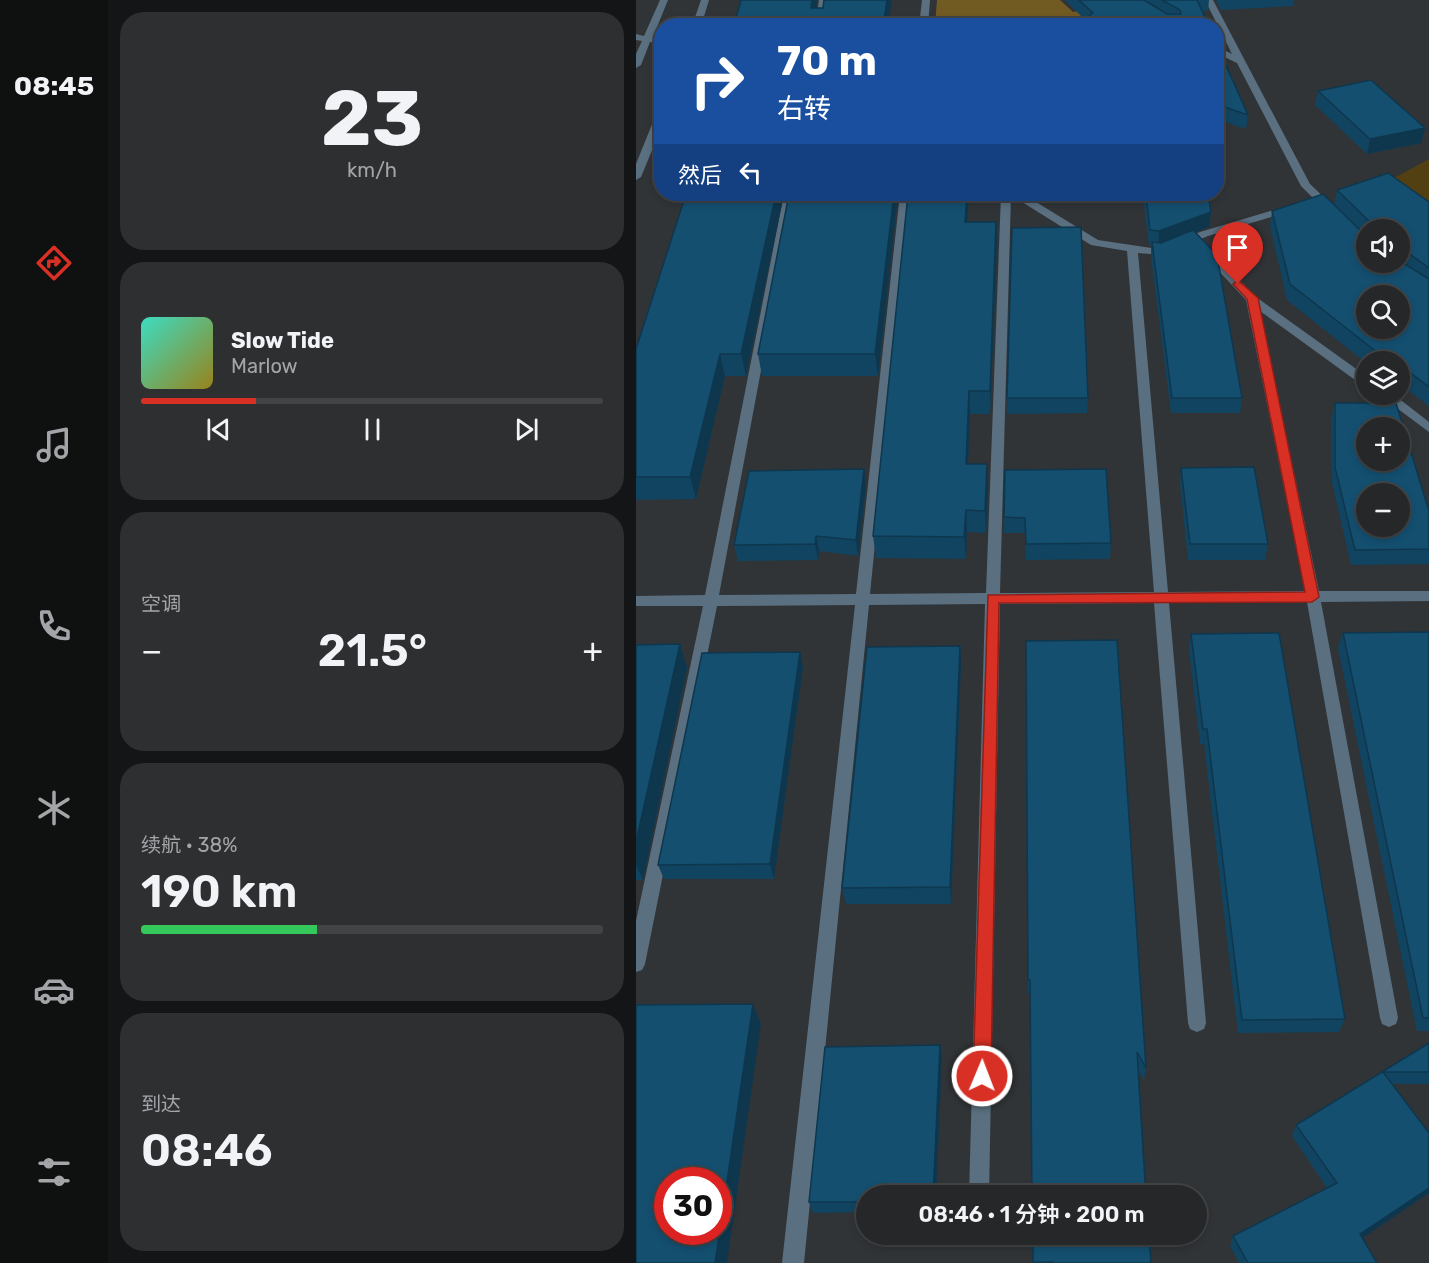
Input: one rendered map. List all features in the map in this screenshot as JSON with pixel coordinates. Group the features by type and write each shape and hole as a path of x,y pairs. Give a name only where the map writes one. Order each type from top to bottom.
{"street":[{"path":"657,18 664,0"},
{"path":"699,18 705,0"},
{"path":"820,18 823,0"},
{"path":"924,18 926,0"},
{"path":"1209,0 1219,18"},
{"path":"636,65 654,24"},
{"path":"1224,28 1306,186 1309,202"},
{"path":"636,37 654,40"},
{"path":"1224,53 1242,62"},
{"path":"636,177 654,140"},
{"path":"636,964 711,601 788,201"},
{"path":"793,1263 904,201"},
{"path":"979,1185 1005,201"},
{"path":"1027,201 1095,243 1159,253 1194,238 1309,202 1335,215"},
{"path":"1194,238 1252,298 1356,375"},
{"path":"1132,249 1197,1023"},
{"path":"1252,298 1312,597 1389,1018"},
{"path":"1399,405 1429,428"},
{"path":"636,601 1429,596"}],"shaded area":[{"path":"937,0 1060,0 1073,12 1111,4 1138,18 936,18"},
{"path":"1429,159 1429,203 1394,178"}],"building":[{"path":"741,0 812,0 811,8 823,8 824,0 887,0 884,18 736,18"},
{"path":"1079,0 1144,0 1167,14 1181,14 1180,10 1162,0 1197,0 1205,18 1086,18 1093,13"},
{"path":"1224,61 1248,115 1224,107"},
{"path":"1371,80 1425,128 1370,139 1318,91"},
{"path":"1388,173 1429,202 1429,268 1410,254 1410,219 1367,219 1337,190"},
{"path":"1323,194 1356,226 1356,273 1410,273 1410,267 1429,279 1429,387 1410,373 1410,351 1376,351 1360,339 1410,339 1410,285 1356,285 1356,336 1290,284 1272,211"},
{"path":"684,201 774,201 741,354 720,354 690,477 636,477 636,349"},
{"path":"788,201 893,201 875,354 758,354"},
{"path":"907,201 966,201 965,222 996,222 990,391 969,391 966,464 987,464 985,511 966,510 964,537 873,536"},
{"path":"1147,201 1209,201 1211,212 1159,231 1150,230"},
{"path":"1081,227 1088,398 1007,398 1012,228"},
{"path":"1193,230 1217,255 1242,398 1172,398 1152,242 1161,243"},
{"path":"1335,403 1397,405 1400,417 1356,417 1356,471 1410,471 1410,449 1429,511 1429,549 1355,550 1335,467"},
{"path":"1254,467 1268,544 1190,544 1181,468"},
{"path":"864,469 856,540 816,536 815,544 734,545 749,471"},
{"path":"1106,469 1111,543 1026,544 1025,518 1004,517 1005,470"},
{"path":"1429,632 1429,1018 1423,1018 1343,633"},
{"path":"1279,633 1345,1019 1242,1020 1207,729 1203,729 1191,634"},
{"path":"1117,640 1146,1068 1137,1052 1145,1185 1032,1185 1026,641"},
{"path":"680,644 636,842 636,645"},
{"path":"960,646 950,887 842,888 867,647"},
{"path":"800,652 770,864 658,865 702,653"},
{"path":"753,1004 729,1167 654,1167 654,1245 718,1245 715,1263 636,1263 636,1005"},
{"path":"1429,1043 1429,1072 1383,1072 1429,1133 1429,1188 1360,1234 1377,1263 1248,1263 1233,1236 1337,1183 1296,1125"},
{"path":"940,1045 934,1185 856,1185 856,1202 809,1202 825,1047"},
{"path":"1033,1245 1150,1245 1151,1263 1053,1263 1033,1262"}],"route":[{"path":"982,1076 993,598 1312,597 1252,298 1238,284"}]}
